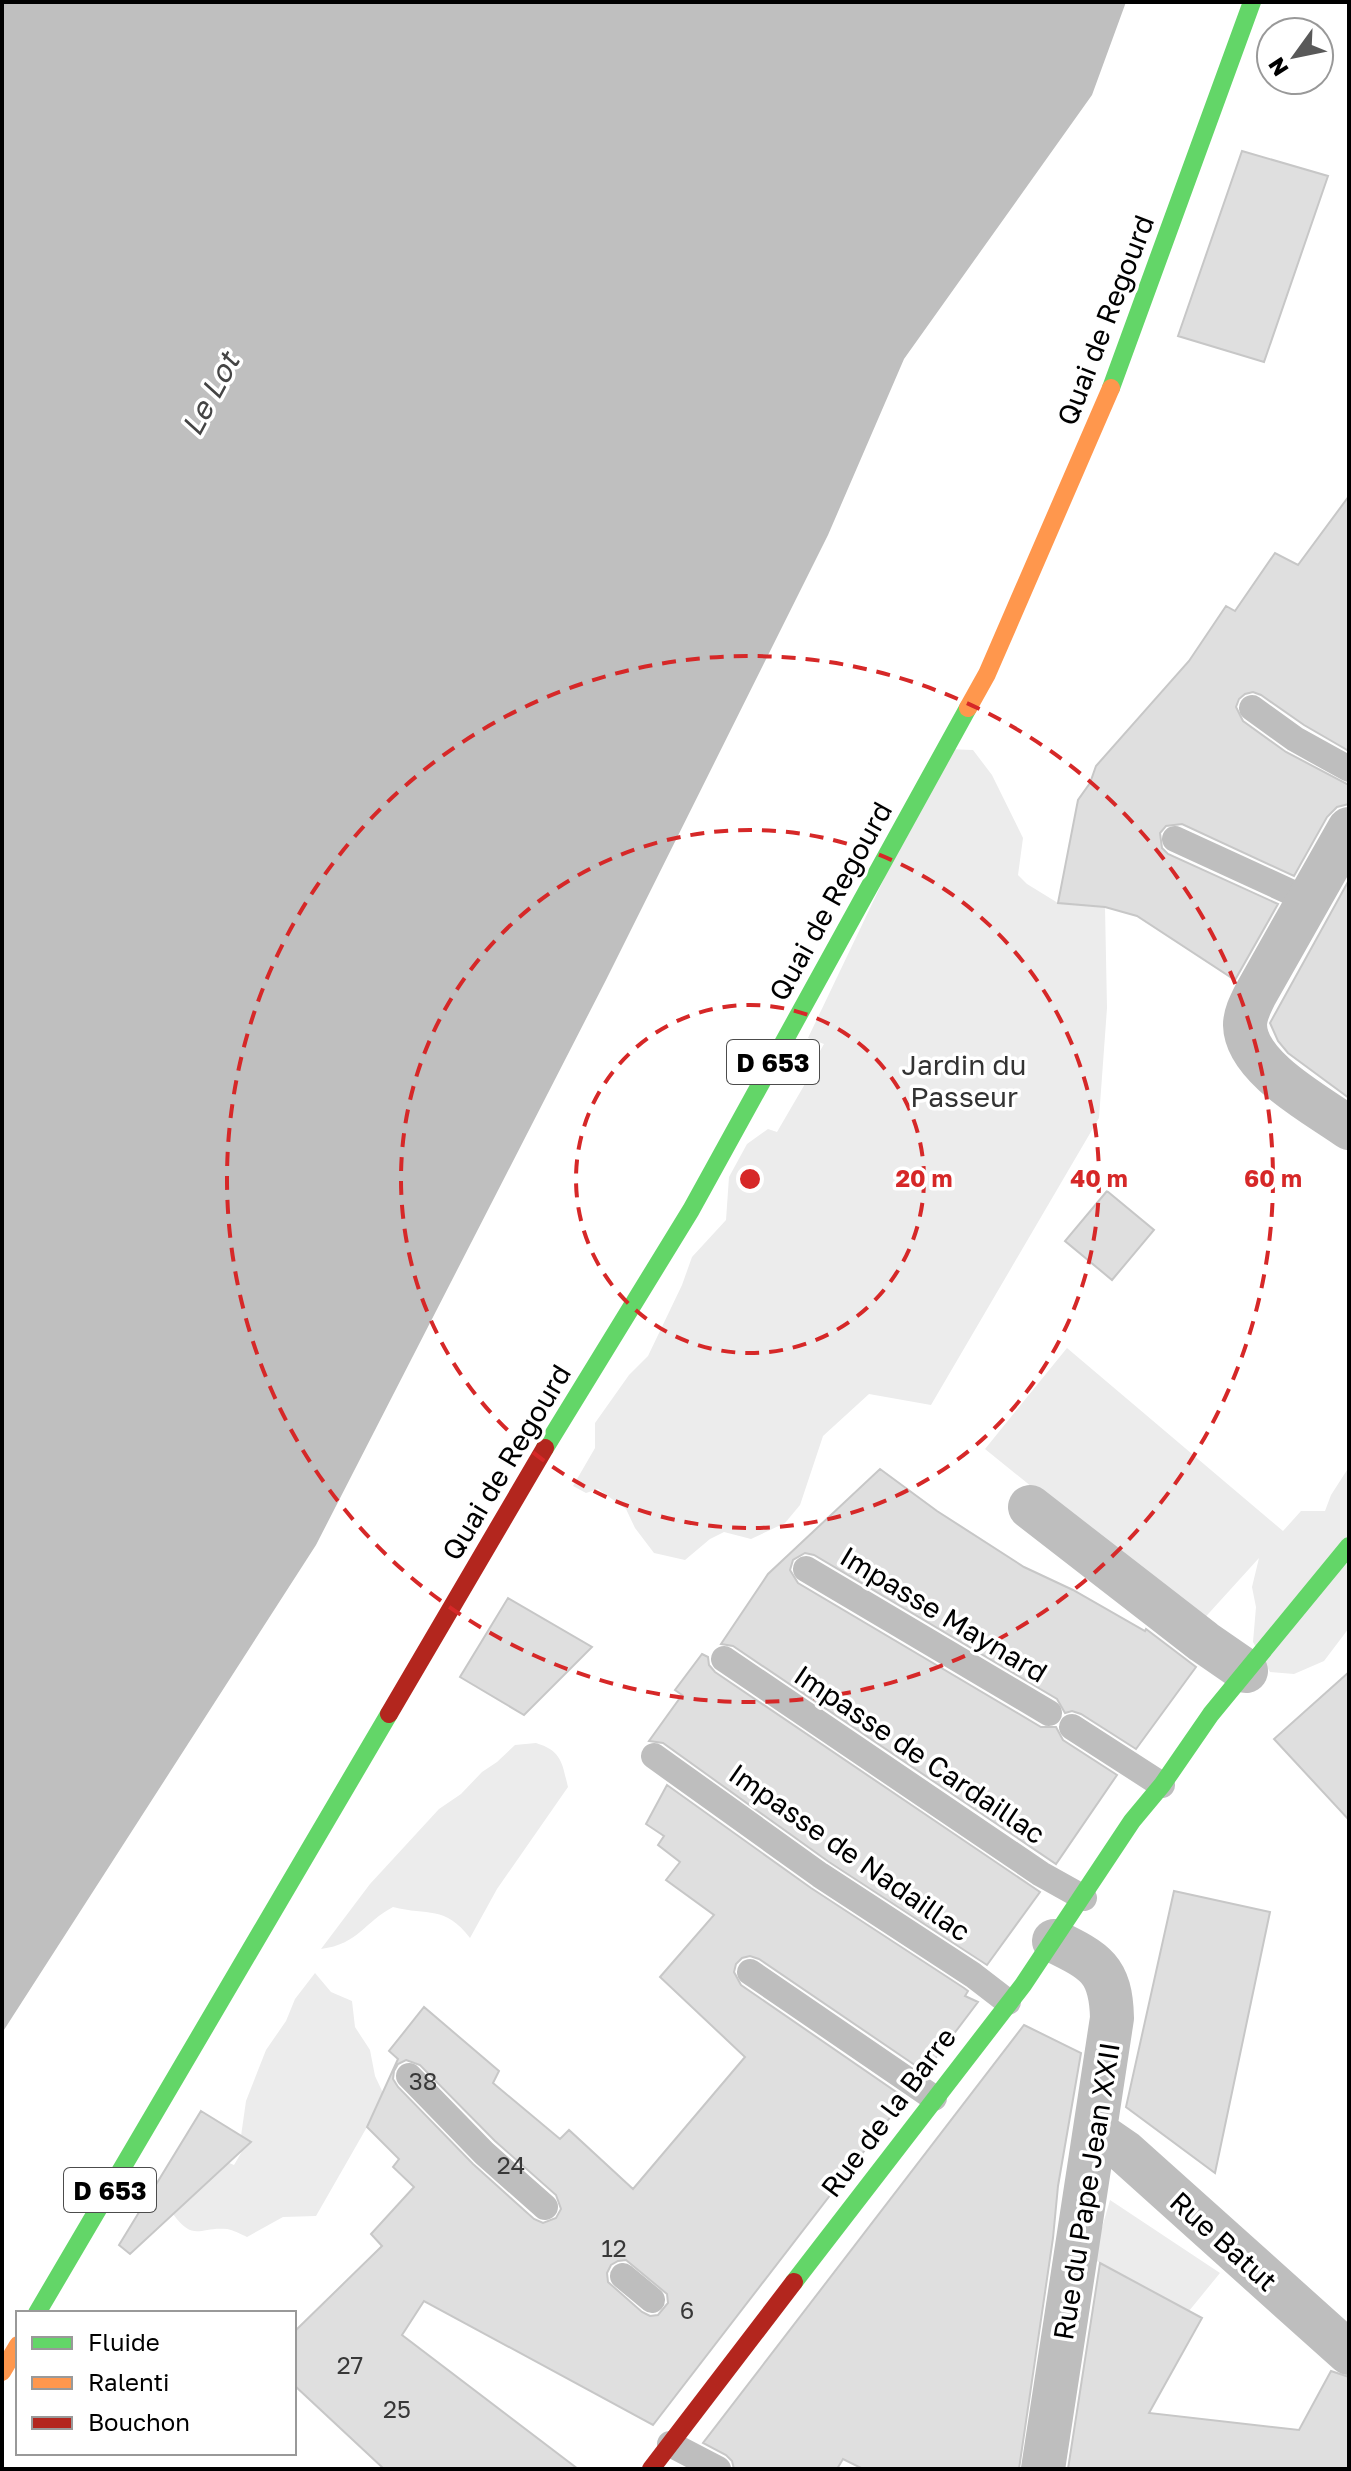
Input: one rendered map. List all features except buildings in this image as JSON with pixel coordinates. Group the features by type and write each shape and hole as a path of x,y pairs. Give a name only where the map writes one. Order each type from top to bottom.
{"main road":[{"name":"Quai de Regourd","path":"38,2311 550,1440 691,1210 987,674 1102,412 1252,2"},
{"name":"Rue de la Barre","path":"651,2469 670,2444 718,2362 1023,1985 1084,1898 1132,1821 1162,1785 1211,1714 1349,1546"},
{"path":"2,2372 16,2348"}],"street":[{"path":"1349,829 1255,995 1245,1023 1250,1045 1269,1071 1349,1128"},
{"path":"1030,1507 1246,1671"},
{"name":"Rue du Pape Jean XXII","path":"1043,2469 1112,2018 1106,1976 1083,1955 1054,1941"},
{"name":"Rue Batut","path":"1096,2132 1125,2152 1349,2353"}],"lane":[{"path":"1252,708 1295,739 1349,769"},
{"path":"1175,839 1310,901"},
{"name":"Impasse Maynard","path":"806,1569 1061,1720 1162,1785"},
{"name":"Impasse de Cardaillac","path":"724,1659 1041,1874 1084,1898"},
{"name":"Impasse de Nadaillac","path":"654,1756 820,1875 973,1975 1008,2002"},
{"path":"750,1972 934,2098"},
{"path":"409,2076 468,2137 545,2207"},
{"path":"623,2276 652,2300"},
{"path":"670,2444 718,2469"}],"green space":[{"name":"Jardin du Passeur","path":"946,749 973,750 992,775 1023,838 1018,875 1027,884 1058,903 1105,907 1107,1008 1099,1118 931,1405 869,1394 823,1436 800,1505 785,1523 751,1539 724,1532 710,1539 685,1560 654,1553 635,1528 626,1509 598,1489 586,1493 573,1486 595,1448 595,1423 629,1375 648,1356 692,1257 726,1220 729,1177 747,1144 768,1129 777,1132 816,1065 816,1058 824,1044 808,1038"},
{"path":"1067,1348 1283,1531 1301,1511 1325,1511 1349,1467 1349,1628 1324,1661 1294,1674 1270,1672 1253,1642 1256,1607 1252,1587 1259,1558 1200,1623 985,1449"},
{"path":"536,1743 556,1754 568,1787 497,1889 470,1938 444,1916 393,1907 353,1937 321,1949 370,1884 439,1809 461,1794 515,1745"},
{"path":"315,1973 331,1992 352,2001 355,2027 370,2050 375,2076 383,2093 367,2127 316,2216 283,2217 247,2237 227,2229 192,2231 173,2214 191,2198 222,2160 234,2165 248,2141 241,2136 246,2101 266,2050 286,2021 295,1999"},
{"path":"1110,2200 1220,2273 1189,2311 1093,2259"}],"water":[{"name":"Le Lot","path":"2,2 1126,2 1092,95 904,359 828,535 606,980 316,1545 2,2033"}],"traffic: fast":[{"path":"1111,388 1252,2"},
{"path":"545,1448 691,1210 968,708"},
{"path":"794,2282 1023,1985 1132,1821 1162,1785 1211,1714 1349,1546"},
{"path":"38,2311 389,1714"}],"traffic: slow":[{"path":"968,708 987,674 1111,388"},
{"path":"2,2372 16,2348"}],"traffic: jam":[{"path":"389,1714 545,1448"},
{"path":"651,2469 794,2282"}]}
